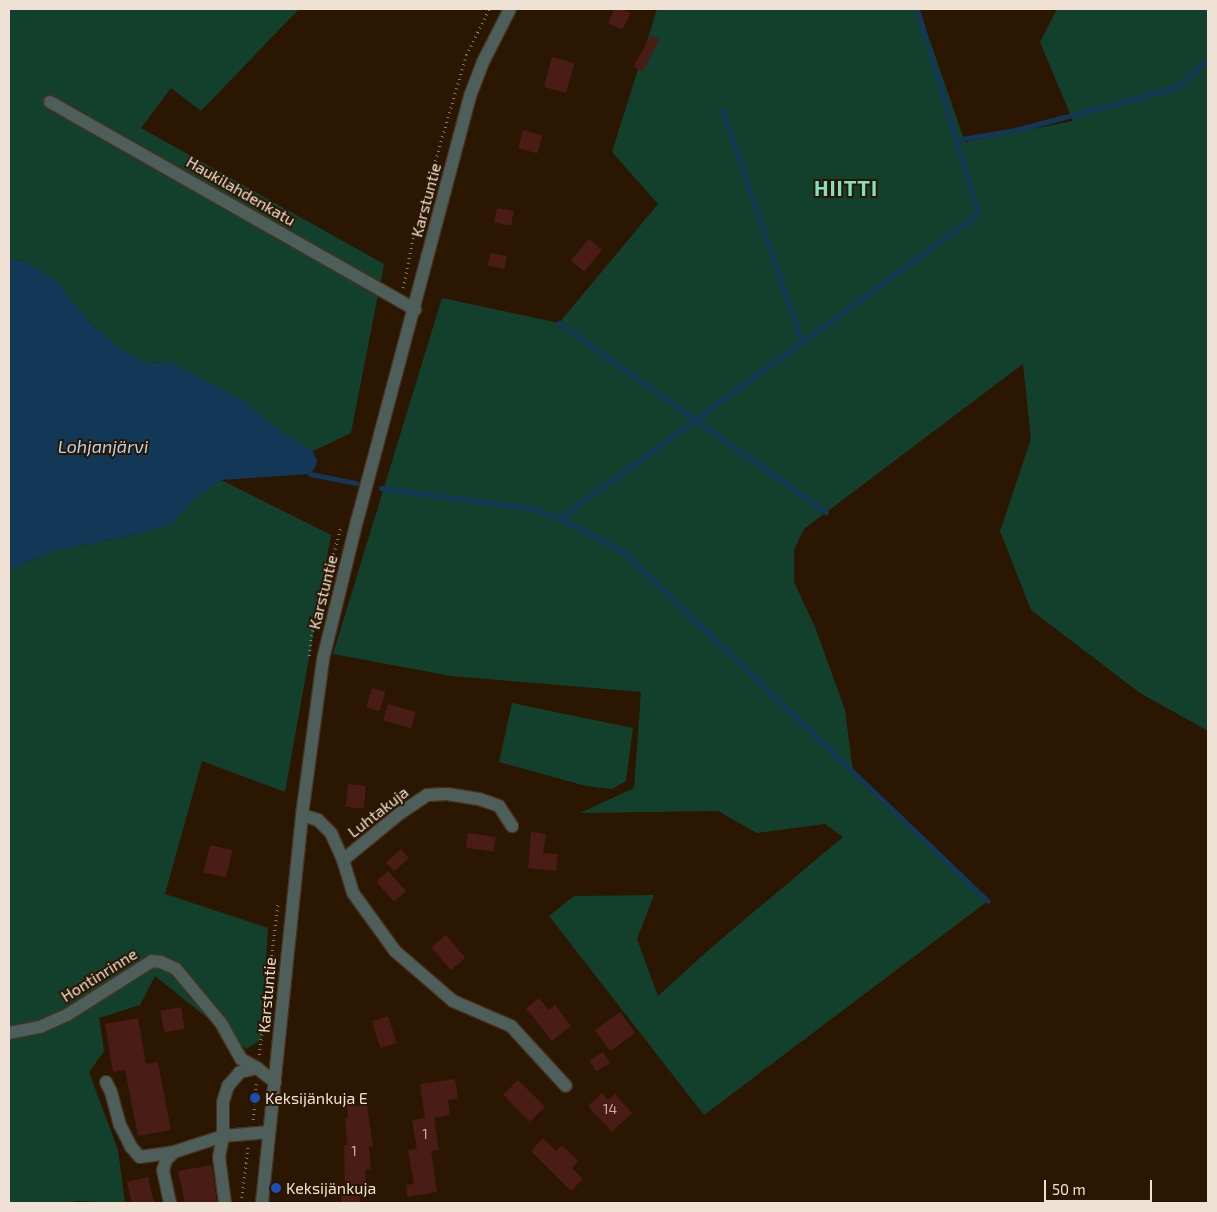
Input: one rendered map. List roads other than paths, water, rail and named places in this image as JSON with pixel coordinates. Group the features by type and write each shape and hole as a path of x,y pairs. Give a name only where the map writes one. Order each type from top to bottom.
{"street":[{"name":"Karstuntie","path":"262,1203 302,815 324,659 357,521 470,96 483,62 510,9"},
{"name":"Haukilahdenkatu","path":"50,102 414,309"},
{"name":"Luhtakuja","path":"343,860 398,814 427,795 447,794 479,798 499,806 512,826"},
{"path":"302,815 318,820 331,833 343,860 352,893 395,951 453,1001 511,1026 566,1086"},
{"name":"Hontinrinne","path":"9,1033 40,1027 67,1015 152,961 161,962 176,969 221,1023 241,1059 258,1068 275,1082"},
{"path":"225,1203 219,1157 223,1136 223,1102 228,1086 240,1072 258,1068"},
{"path":"106,1082 111,1092 120,1125 131,1147 140,1156 174,1152 223,1136 269,1132"},
{"path":"170,1203 163,1170 166,1160 174,1152"}],"water":[{"name":"Lohjanjärvi","path":"9,260 25,261 57,282 90,323 121,350 146,363 170,362 244,401 277,429 313,451 317,461 315,468 310,474 221,480 193,501 172,523 142,533 50,552 9,570"}],"waterway":[{"path":"560,518 978,214 917,9"},
{"path":"956,140 1015,130 1175,88 1208,60"},
{"path":"723,110 802,342"},
{"path":"559,323 826,512"},
{"path":"310,474 356,483"},
{"path":"381,488 535,509 560,518 624,552 988,901"}],"place":[{"name":"Keksijänkuja E","path":"255,1098"},
{"name":"Keksijänkuja","path":"276,1188"}],"district":[{"name":"HIITTI","path":"846,188"}]}
